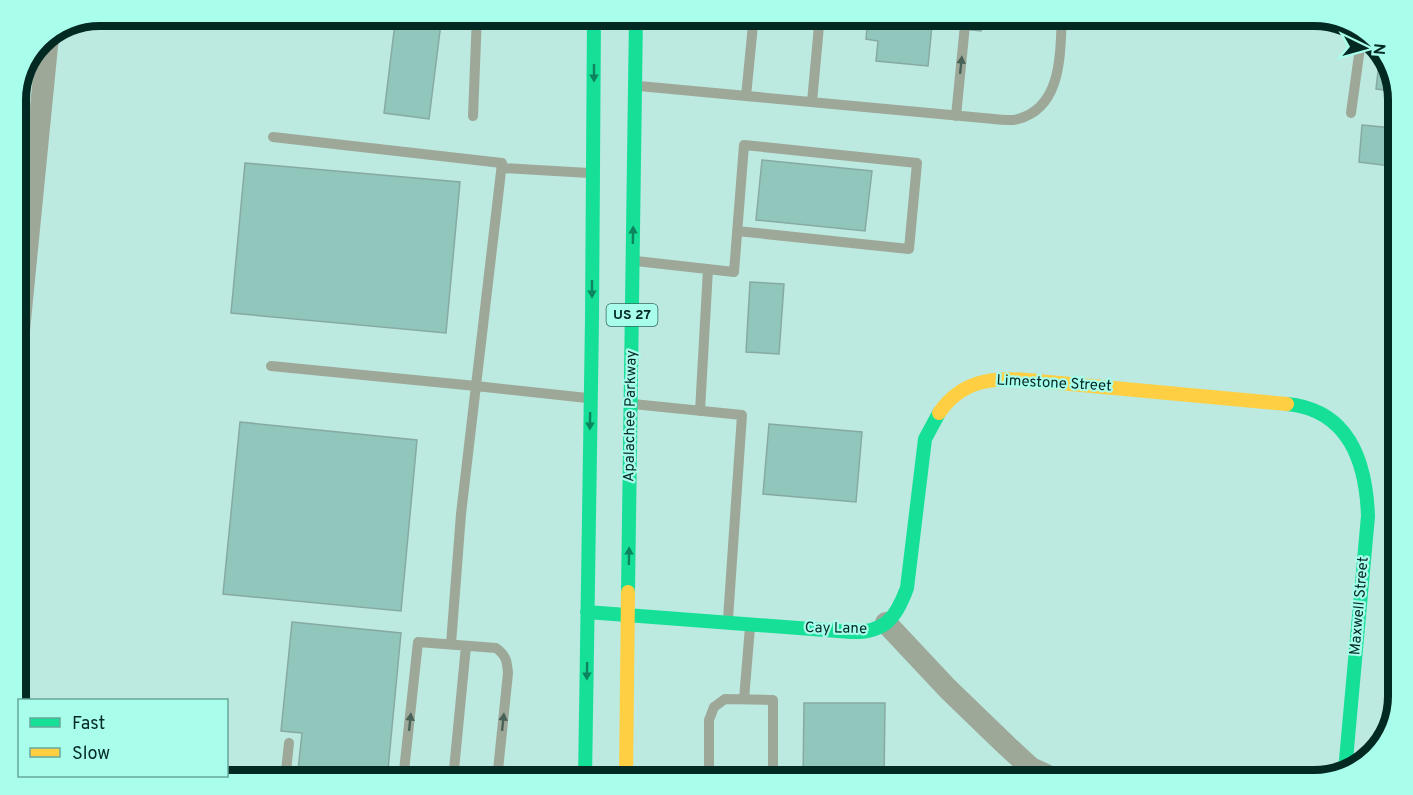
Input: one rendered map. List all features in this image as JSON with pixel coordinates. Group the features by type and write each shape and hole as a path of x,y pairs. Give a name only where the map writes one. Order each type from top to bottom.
{"main road":[{"name":"US 27","path":"585,770 594,26"},
{"name":"Apalachee Parkway","path":"626,770 636,26"},
{"name":"Limestone Street","path":"886,623 902,603 907,588 925,440 933,420 947,401 964,389 984,381 1003,379 1116,387 1295,405 1317,411 1336,424 1352,442"},
{"name":"Maxwell Street","path":"1346,762 1368,516 1368,495 1363,469 1352,442"},
{"name":"Cay Lane","path":"587,612 831,630 872,631 886,623"}],"street":[{"path":"26,220 37,68"},
{"name":"Cay Lane","path":"886,623 948,689 1007,746 1036,770"}],"lane":[{"path":"473,117 477,26"},
{"path":"746,96 753,26"},
{"path":"812,102 819,26"},
{"path":"956,116 965,26"},
{"path":"635,86 1017,120 1035,111 1048,98 1057,74 1061,26"},
{"path":"1351,113 1361,43"},
{"path":"273,137 502,163 461,514 451,645"},
{"path":"633,261 734,272 737,231 744,145 917,163 909,249 737,231"},
{"path":"502,168 593,174"},
{"path":"700,411 708,269"},
{"path":"271,366 590,399"},
{"path":"631,404 742,415 728,622"},
{"path":"744,699 750,624"},
{"path":"404,770 418,642 496,648 503,652 508,673 498,770"},
{"path":"454,770 466,645"},
{"path":"709,770 709,720 714,707 725,699 773,700 773,770"},
{"path":"286,770 289,743"}],"building":[{"path":"395,26 441,26 429,119 384,113"},
{"path":"867,26 932,26 928,66 876,61 878,41 866,39"},
{"path":"932,26 981,26 981,31"},
{"path":"1379,65 1387,90 1376,89"},
{"path":"1362,125 1387,127 1387,166 1359,162"},
{"path":"762,160 872,171 865,231 756,220"},
{"path":"245,163 460,182 446,333 231,313"},
{"path":"750,282 784,284 779,354 746,352"},
{"path":"240,422 417,440 401,611 223,594"},
{"path":"769,424 862,432 856,502 763,494"},
{"path":"292,622 401,633 388,770 298,770 302,733 281,731"},
{"path":"804,703 885,703 884,770 803,770"}],"traffic: fast":[{"path":"585,770 594,26"},
{"path":"628,592 636,26"},
{"path":"1287,404 1308,408 1326,416 1339,428 1350,442 1358,458 1363,477 1368,516 1346,762"},
{"path":"587,612 851,632 863,632 881,626 888,622 898,608 907,588 925,439 939,413"}],"traffic: slow":[{"path":"939,413 948,402 967,388 978,383 1001,379 1287,404"},
{"path":"626,770 628,592"}]}
